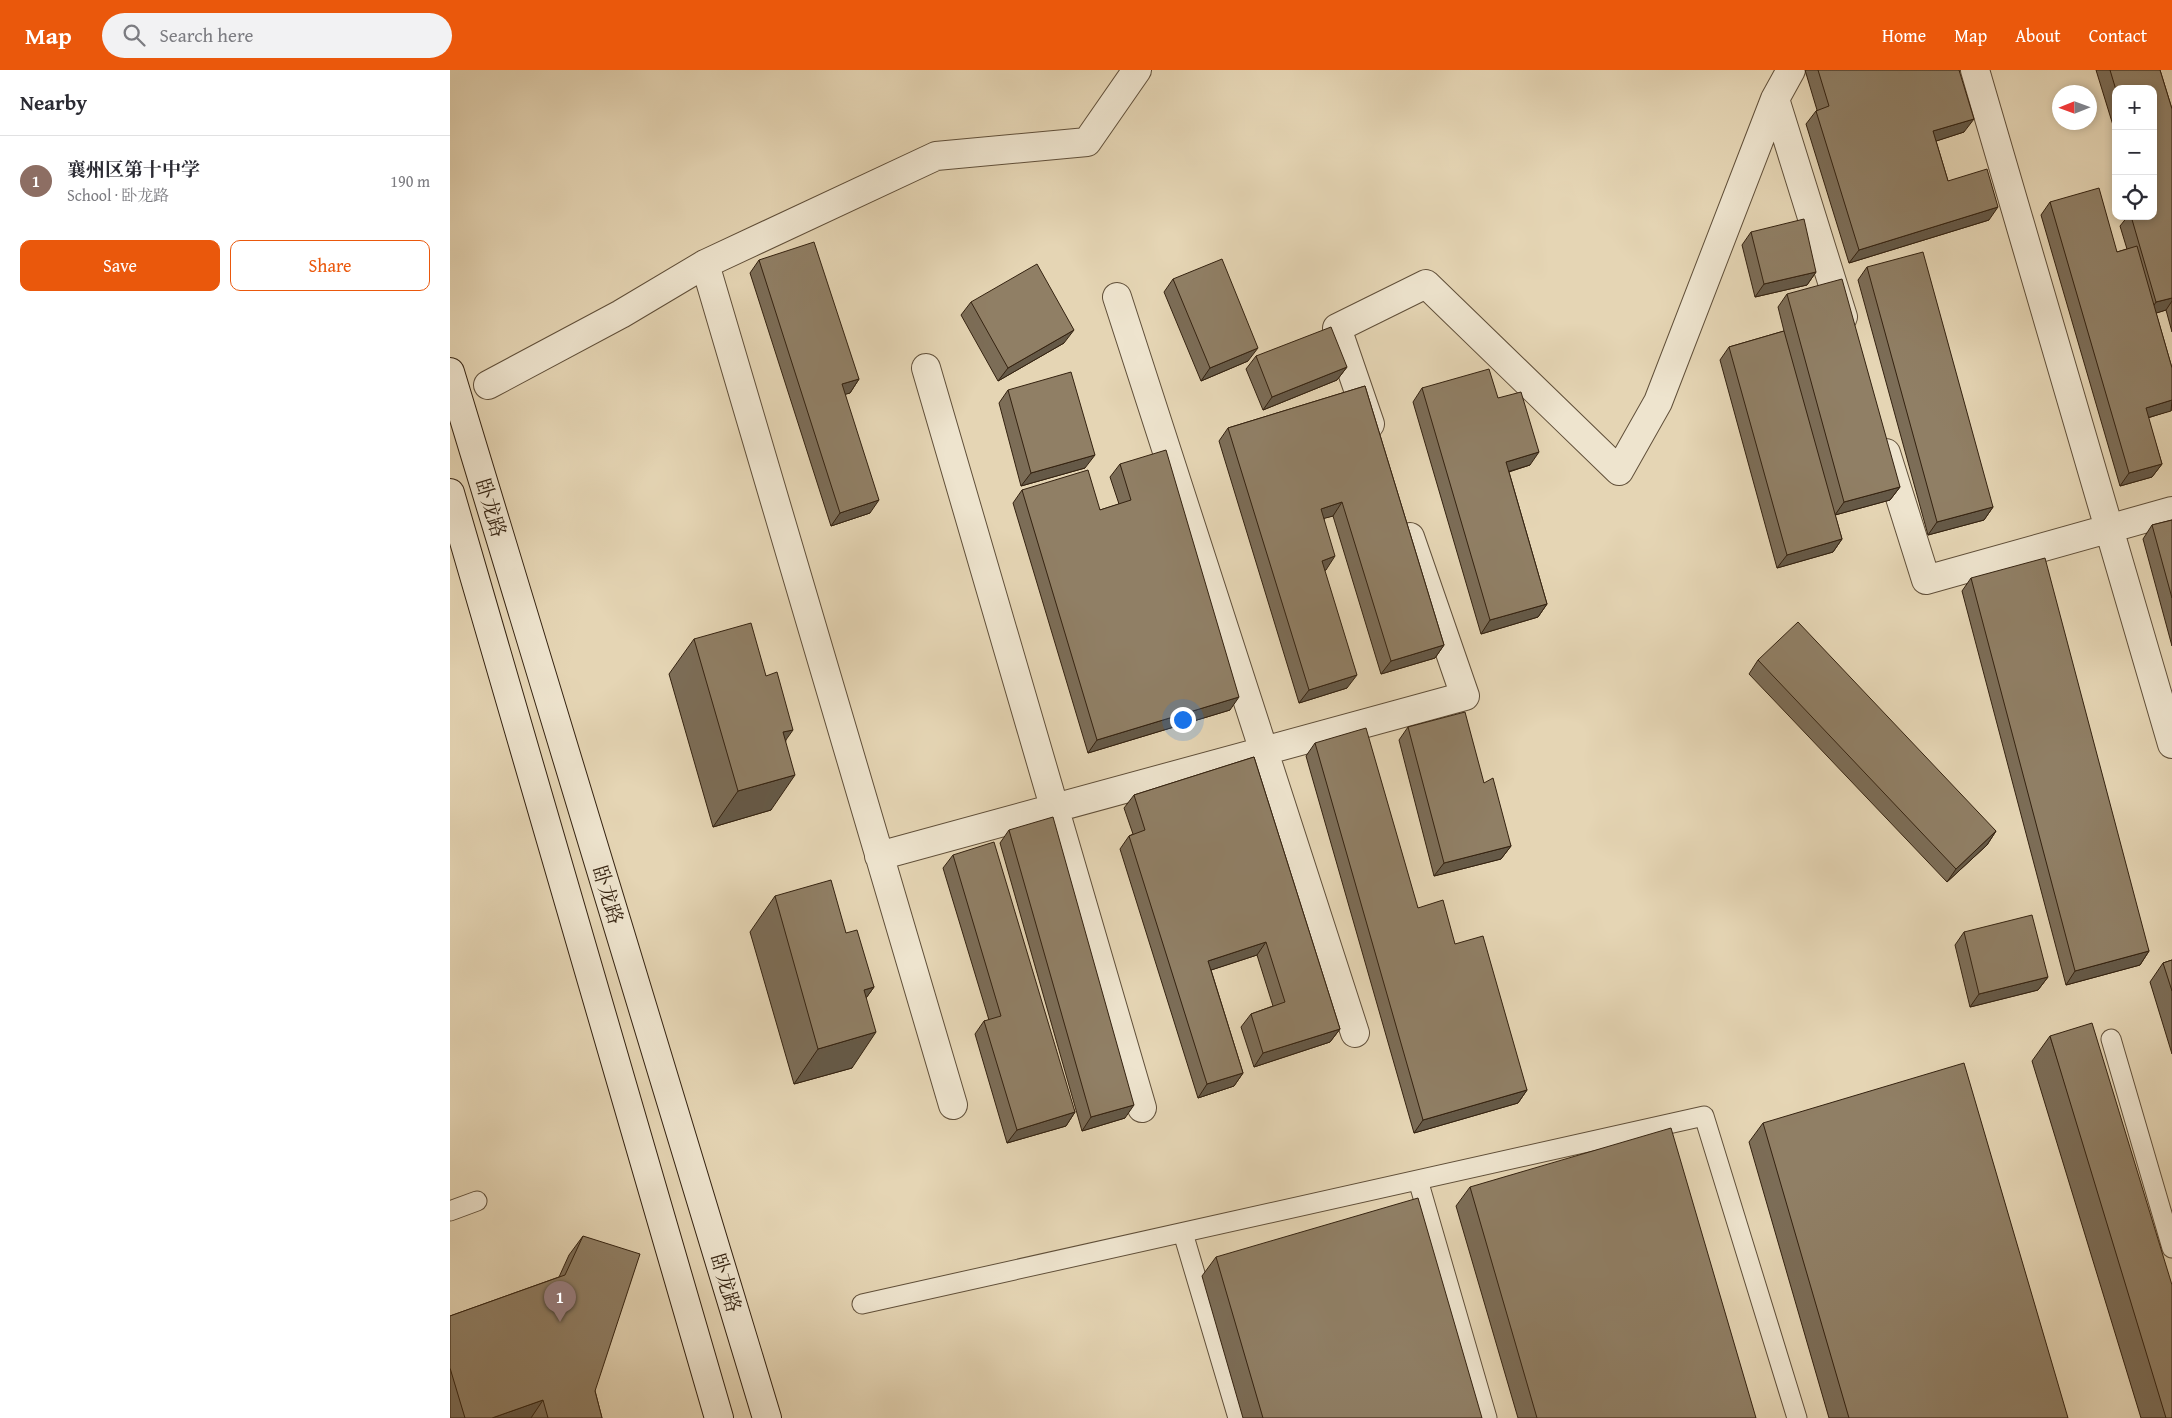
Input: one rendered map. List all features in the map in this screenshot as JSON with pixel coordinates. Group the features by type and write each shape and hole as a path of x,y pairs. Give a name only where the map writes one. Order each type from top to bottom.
{"street":[{"path":"488,385 620,314 705,264 936,156 1087,142 1138,70"},
{"path":"1380,451 1337,328 1426,284 1618,470 1658,402 1775,99 1791,70"},
{"path":"1975,70 2172,744"},
{"path":"1775,99 1852,344"},
{"path":"705,264 953,1105"},
{"path":"1117,297 1355,1033"},
{"path":"926,368 1142,1108"},
{"name":"卧龙路","path":"450,372 767,1418"},
{"path":"1879,429 1926,580 2172,512"},
{"name":"卧龙路","path":"450,493 719,1418"},
{"path":"880,856 1465,696 1403,517"}],"lane":[{"path":"2111,1039 2172,1248"},
{"path":"862,1304 1704,1116 1797,1418"},
{"path":"1418,1180 1487,1418"},
{"path":"450,1211 477,1201"},
{"path":"1183,1233 1238,1418"}],"building":[{"path":"1818,70 1959,70 1974,119 1933,131 1948,181 1987,169 1998,207 1859,250 1816,111 1829,106"},
{"path":"2110,70 2160,70 2172,109 2172,298 2156,302 2132,220 2157,220 2157,85 2114,85"},
{"path":"2099,188 2117,252 2137,246 2172,368 2172,400 2146,408 2162,464 2129,473 2050,202"},
{"path":"1804,219 1816,272 1764,284 1751,232"},
{"path":"814,242 859,379 842,384 879,500 840,513 759,260"},
{"path":"1923,252 1993,507 1937,522 1867,267"},
{"path":"1222,259 1258,348 1210,368 1173,279"},
{"path":"1037,264 1074,330 1008,368 971,302"},
{"path":"1842,279 1900,487 1844,502 1787,294"},
{"path":"1331,327 1347,367 1272,397 1256,356"},
{"path":"1784,331 1842,539 1787,555 1729,347"},
{"path":"1489,369 1498,398 1521,392 1539,452 1506,462 1547,604 1490,620 1422,388"},
{"path":"1071,372 1095,455 1031,473 1008,390"},
{"path":"1365,386 1444,645 1391,661 1342,502 1321,509 1335,556 1322,561 1357,675 1309,690 1228,428"},
{"path":"1166,450 1239,697 1097,740 1022,490 1088,470 1100,510 1131,500 1120,464"},
{"path":"2172,520 2172,598 2152,525"},
{"path":"2045,558 2149,951 2075,971 1971,578"},
{"path":"1798,622 1996,831 1956,869 1758,660"},
{"path":"751,623 766,676 777,672 793,730 783,732 795,775 738,791 694,639"},
{"path":"1465,712 1484,783 1493,778 1511,846 1444,863 1408,727"},
{"path":"1366,728 1418,908 1443,900 1455,944 1483,936 1527,1090 1423,1120 1315,743"},
{"path":"1254,757 1340,1029 1263,1053 1251,1014 1285,1002 1266,942 1208,961 1243,1073 1207,1084 1129,836 1145,830 1134,795"},
{"path":"1053,817 1134,1105 1091,1117 1009,830"},
{"path":"994,842 1075,1112 1017,1130 984,1021 1001,1016 953,855"},
{"path":"831,880 846,933 857,930 874,987 864,990 876,1032 818,1049 775,896"},
{"path":"2032,915 2048,977 1979,994 1964,932"},
{"path":"2172,960 2172,991 2163,963"},
{"path":"2092,1023 2172,1285 2172,1418 2166,1418 2050,1036"},
{"path":"1964,1063 2068,1418 1849,1418 1763,1123"},
{"path":"1671,1128 1756,1418 1537,1418 1470,1187"},
{"path":"1418,1198 1482,1418 1263,1418 1216,1257"},
{"path":"583,1236 640,1254 595,1391 602,1418 548,1418 543,1400 492,1418 465,1418 450,1368 450,1316 565,1275"}],"place":[{"name":"襄州区第十中学","path":"560,1322"}]}
